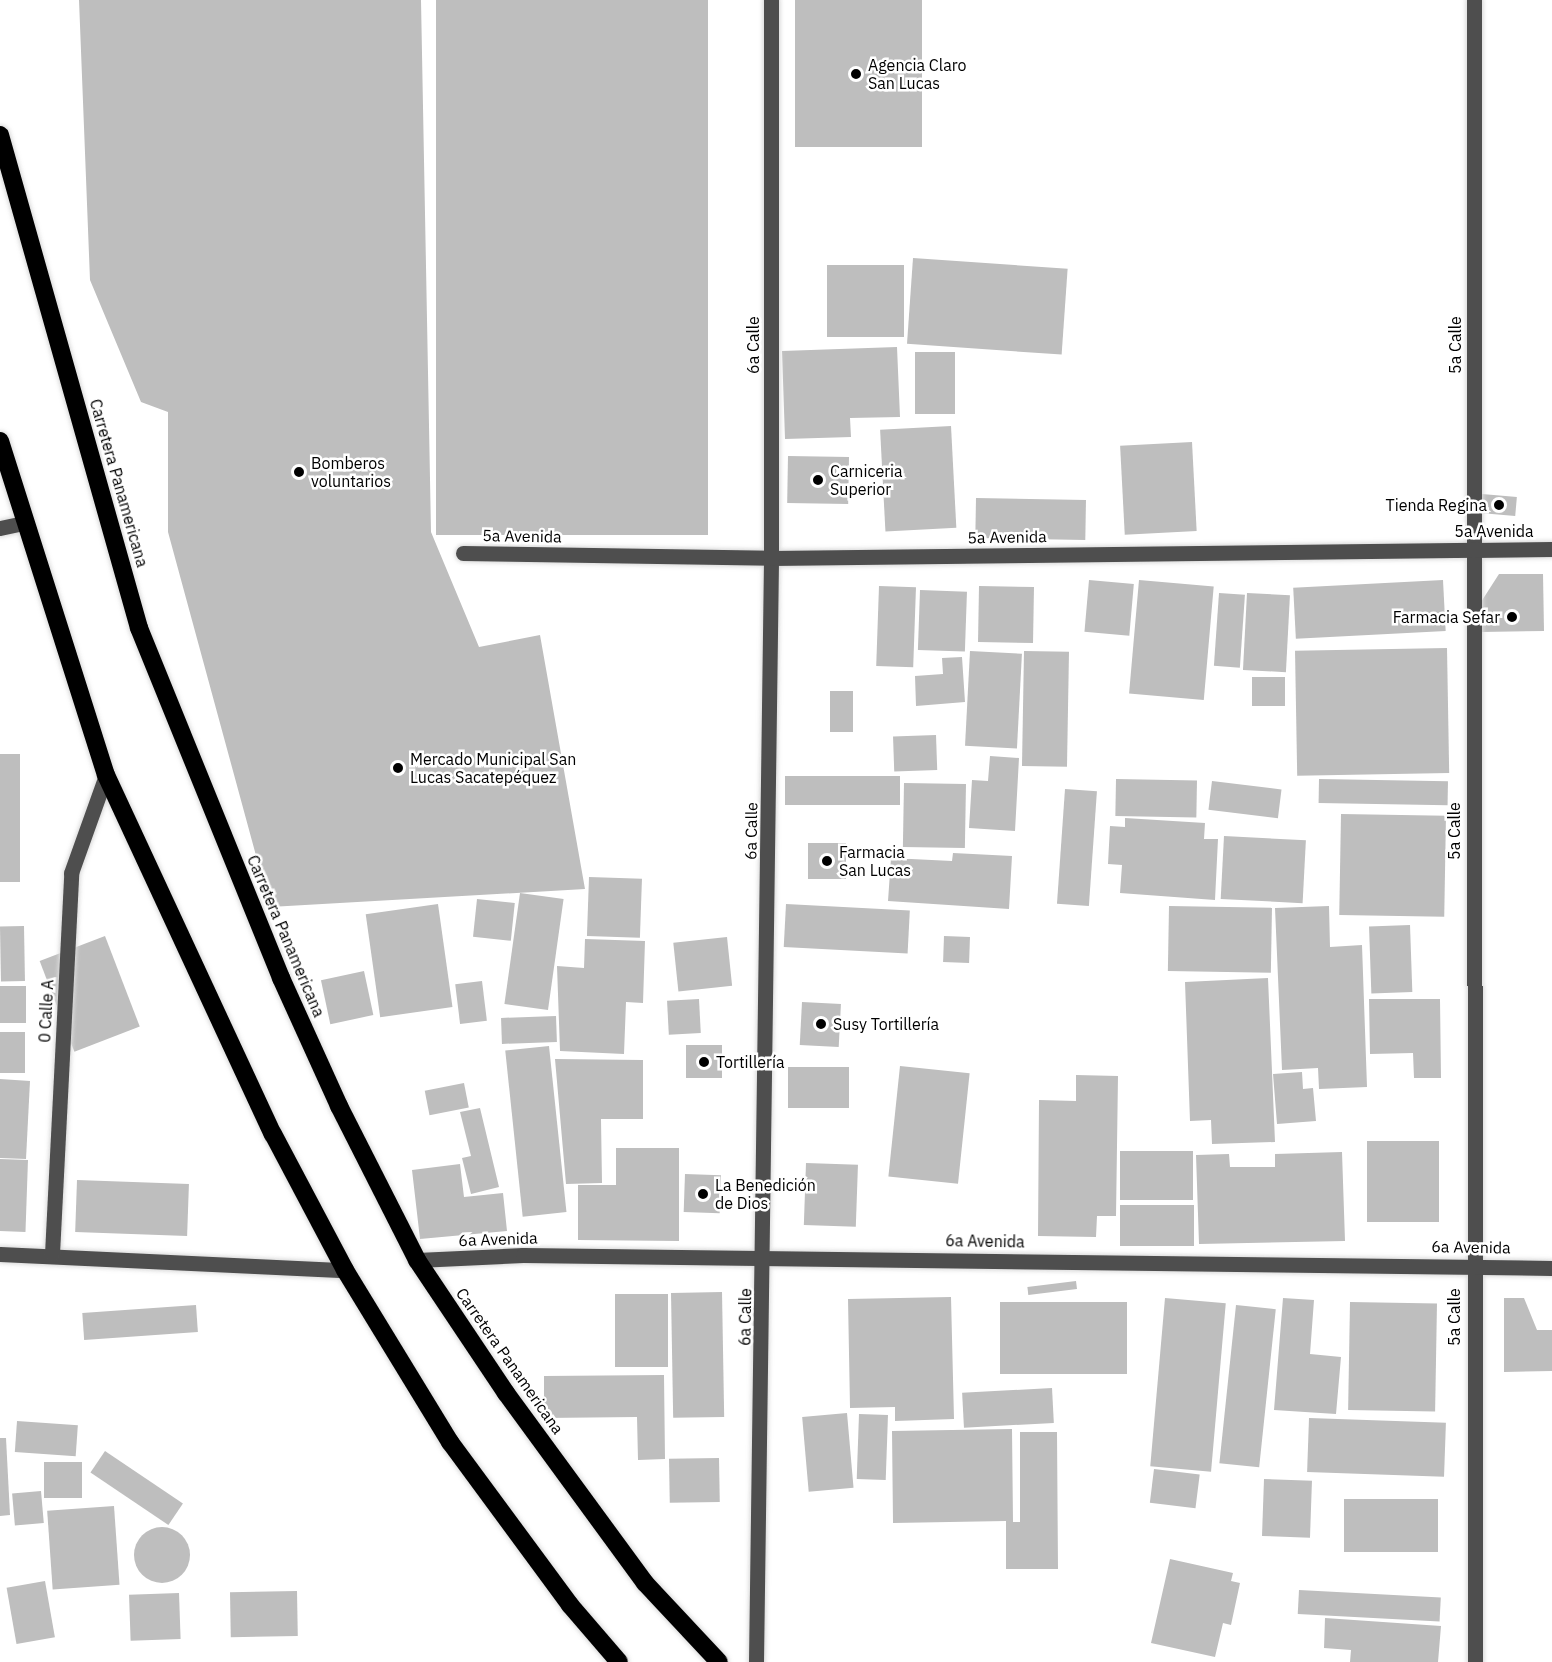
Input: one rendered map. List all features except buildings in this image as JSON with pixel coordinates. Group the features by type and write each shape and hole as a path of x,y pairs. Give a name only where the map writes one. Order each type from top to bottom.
{"highway":[{"name":"Carretera Panamericana","path":"0,135 139,628 280,978 417,1260 645,1583 718,1662"},
{"path":"0,441 23,523 106,775 273,1134 345,1270 450,1442 570,1605 620,1662"}],"street":[{"name":"6a Calle","path":"756,1662 765,1257 771,558 771,0"},
{"name":"5a Calle","path":"1474,0 1472,1264 1475,1662"},
{"path":"0,528 23,523"},
{"name":"5a Avenida","path":"463,554 771,558 1473,548 1552,549"},
{"name":"0 Calle A","path":"52,1254 71,873 106,775"},
{"path":"0,1254 52,1254 345,1270"},
{"name":"6a Avenida","path":"417,1260 523,1255 1472,1264 1552,1268"}],"place":[{"name":"Agencia Claro San Lucas","path":"856,74"},
{"name":"Bomberos voluntarios","path":"299,472"},
{"name":"Carniceria Superior","path":"818,480"},
{"name":"Tienda Regina","path":"1499,505"},
{"name":"Farmacia Sefar","path":"1512,617"},
{"name":"Mercado Municipal San Lucas Sacatepéquez","path":"398,768"},
{"name":"Farmacia San Lucas","path":"827,861"},
{"name":"Susy Tortillería","path":"821,1024"},
{"name":"Tortillería","path":"704,1062"},
{"name":"La Benedición de Dios","path":"703,1194"}]}
